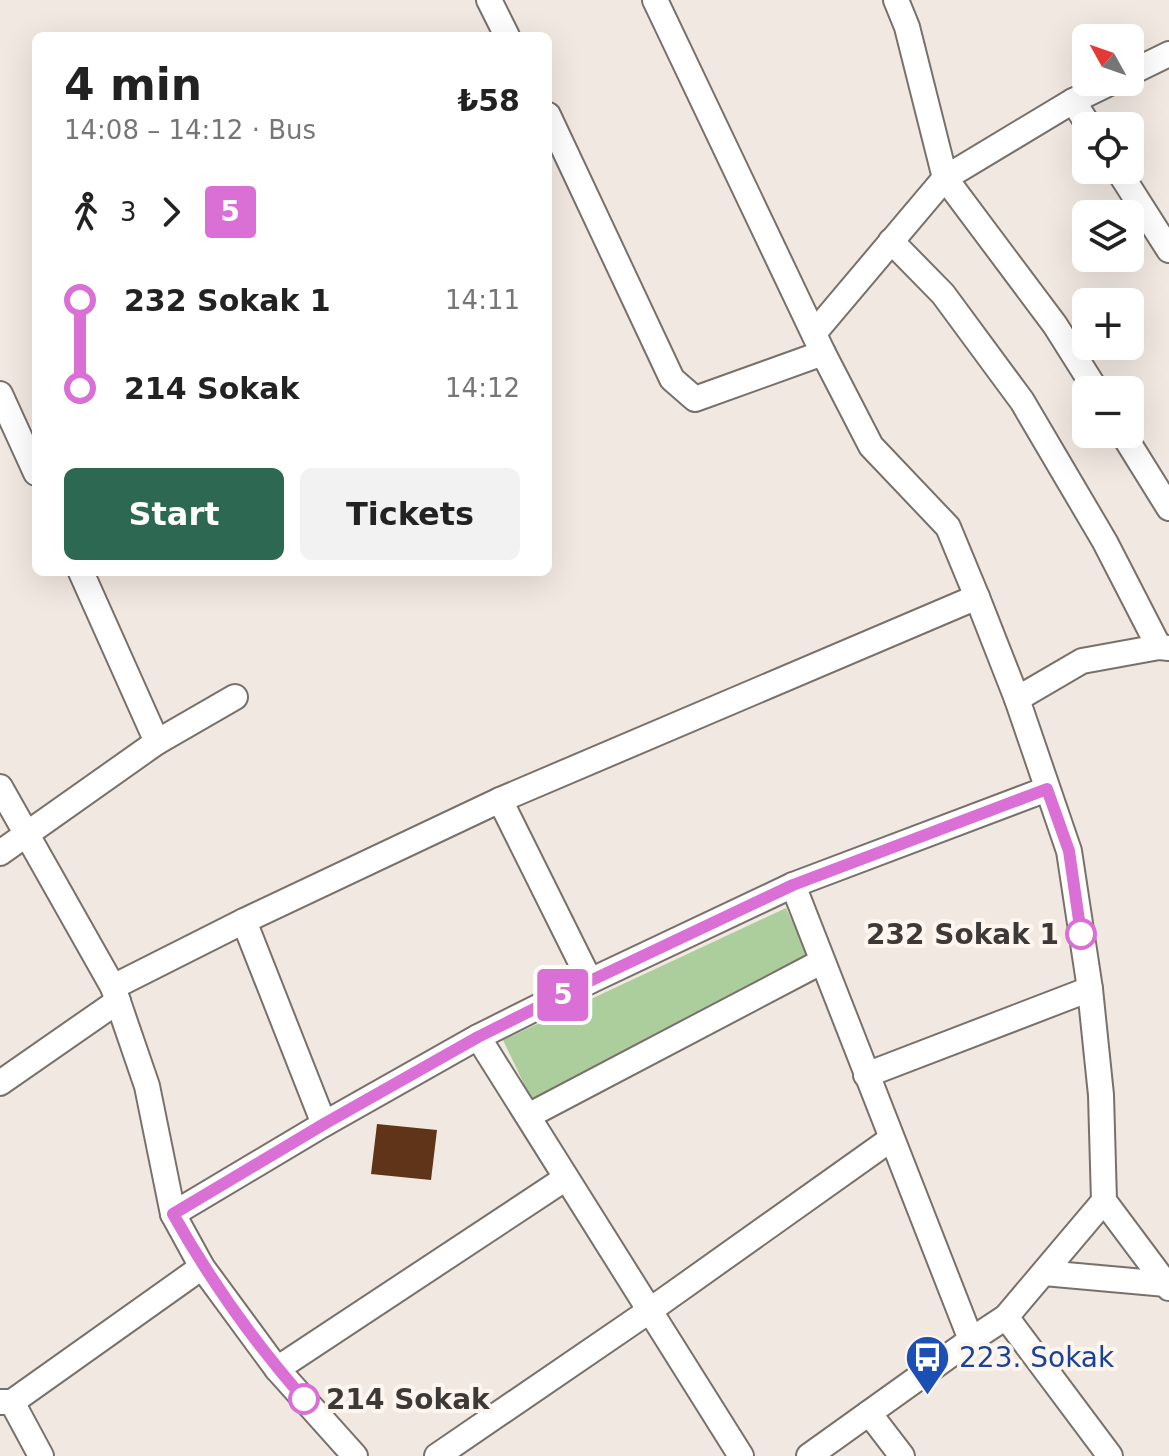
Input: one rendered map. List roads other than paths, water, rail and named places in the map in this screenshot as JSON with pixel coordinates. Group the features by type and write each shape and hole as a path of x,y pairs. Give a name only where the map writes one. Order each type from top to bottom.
{"street":[{"path":"489,0 505,32"},
{"path":"655,0 871,446 948,527 977,597 1017,699 1069,851 1090,989 1101,1095 1104,1201 1167,1286"},
{"path":"896,0 907,27 945,178 1055,325 1087,376"},
{"path":"1144,66 1169,54"},
{"path":"552,124 672,379 695,399 819,343 891,241 945,178 1083,96"},
{"path":"1073,101 1080,112"},
{"path":"1127,184 1169,250"},
{"path":"891,241 943,294 1022,401 1164,648 1082,661 1017,699"},
{"path":"0,394 32,464"},
{"path":"1132,448 1169,508"},
{"path":"83,576 157,742"},
{"path":"0,1083 115,994 244,921 500,800 977,597"},
{"path":"0,853 157,742 235,697"},
{"path":"0,787 115,994 147,1086 173,1214 202,1267 343,1452"},
{"path":"173,1214 478,1037 590,981 793,885 1047,789"},
{"path":"500,800 590,981"},
{"path":"793,885 971,1340"},
{"path":"244,921 324,1124"},
{"path":"528,1116 821,962"},
{"path":"866,1075 1090,989"},
{"path":"478,1037 741,1456"},
{"path":"437,1456 649,1311 891,1139"},
{"path":"277,1369 566,1178"},
{"path":"809,1456 1006,1317 1104,1201"},
{"path":"41,1456 6,1402 202,1267"},
{"path":"1044,1273 1167,1286"},
{"path":"1006,1317 1110,1456"},
{"path":"869,1413 902,1456"}],"place":[{"name":"232 Sokak 1","path":"1081,934"},
{"name":"223. Sokak","path":"928,1396"},
{"name":"214 Sokak","path":"304,1399"}]}
